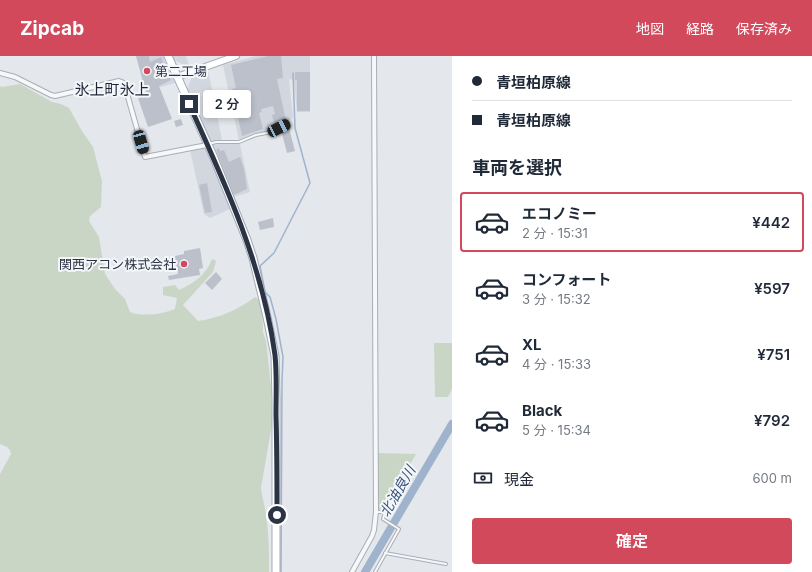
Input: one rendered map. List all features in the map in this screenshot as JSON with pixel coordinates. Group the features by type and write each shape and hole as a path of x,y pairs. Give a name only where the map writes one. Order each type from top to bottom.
{"main road":[{"path":"168,56 214,158 253,258 267,317 275,356 276,572"}],"street":[{"path":"177,77 236,56"},
{"path":"352,572 372,536 376,512 374,56"},
{"path":"0,73 15,77 50,95 55,96 119,80 122,81 124,83 145,157 207,144"}],"lane":[{"path":"207,144 216,142 239,142 272,132 287,124"},
{"path":"375,572 399,529 383,519 385,512 376,512"},
{"path":"386,553 446,564"}],"shaded area":[{"path":"136,56 163,56 175,83 145,91"},
{"path":"172,56 186,56 190,68 174,60"},
{"path":"256,56 310,56 310,112 297,112 294,80 289,79 293,118 272,131 252,135 245,139 239,140 223,65"},
{"path":"208,70 222,140 209,142 187,90 192,76"},
{"path":"240,144 250,192 233,197 211,145"},
{"path":"205,147 232,208 210,218 204,214 190,150"}],"green space":[{"path":"20,84 52,102 69,108 93,147 102,181 101,207 90,216 89,221 99,237 105,274 115,289 125,299 130,312 135,314 152,314 175,309 177,298 163,295 163,287 175,285 179,290 189,285 203,274 212,259 216,261 213,272 183,305 198,321 228,313 255,297 259,300 262,308 263,332 266,341 271,386 272,424 261,488 268,529 269,572 0,572 0,474 11,454 7,447 0,444 0,86"},
{"path":"434,343 452,343 452,389 448,397 435,397"},
{"path":"378,453 416,454 384,509 378,510"}],"building":[{"path":"136,56 149,56 150,62 161,57 171,80 159,86 172,119 148,127 138,98 147,95"},
{"path":"268,56 281,56 283,78 277,79 286,121 275,126 272,115 275,114 273,106 261,109 262,112 259,113 263,129 242,136 232,89 236,88 231,65"},
{"path":"295,72 310,72 310,111 297,111 297,80 295,80"},
{"path":"212,94 214,104 206,106 204,96"},
{"path":"181,119 183,125 176,127 174,121"},
{"path":"289,128 295,151 287,153 281,130"},
{"path":"219,148 220,151 224,150 229,162 240,157 244,169 247,189 234,195 216,150"},
{"path":"207,183 212,212 205,213 199,185"},
{"path":"273,218 274,227 260,230 258,222"},
{"path":"200,248 203,268 199,269 200,275 169,280 168,276 178,274 175,256 184,254 184,251"},
{"path":"216,272 222,279 212,290 205,283"}],"waterway":[{"path":"281,572 283,357 276,319 270,297 265,292 260,266 274,253 310,183 295,128 293,73"},
{"name":"北油良川","path":"365,572 452,424"}],"place":[{"name":"第二工場","path":"147,71"},
{"name":"関西アコン株式会社","path":"184,264"}],"district":[{"name":"氷上町氷上","path":"112,89"}],"route":[{"path":"189,104 214,158 247,240 253,258 267,317 275,356 277,515"}]}
